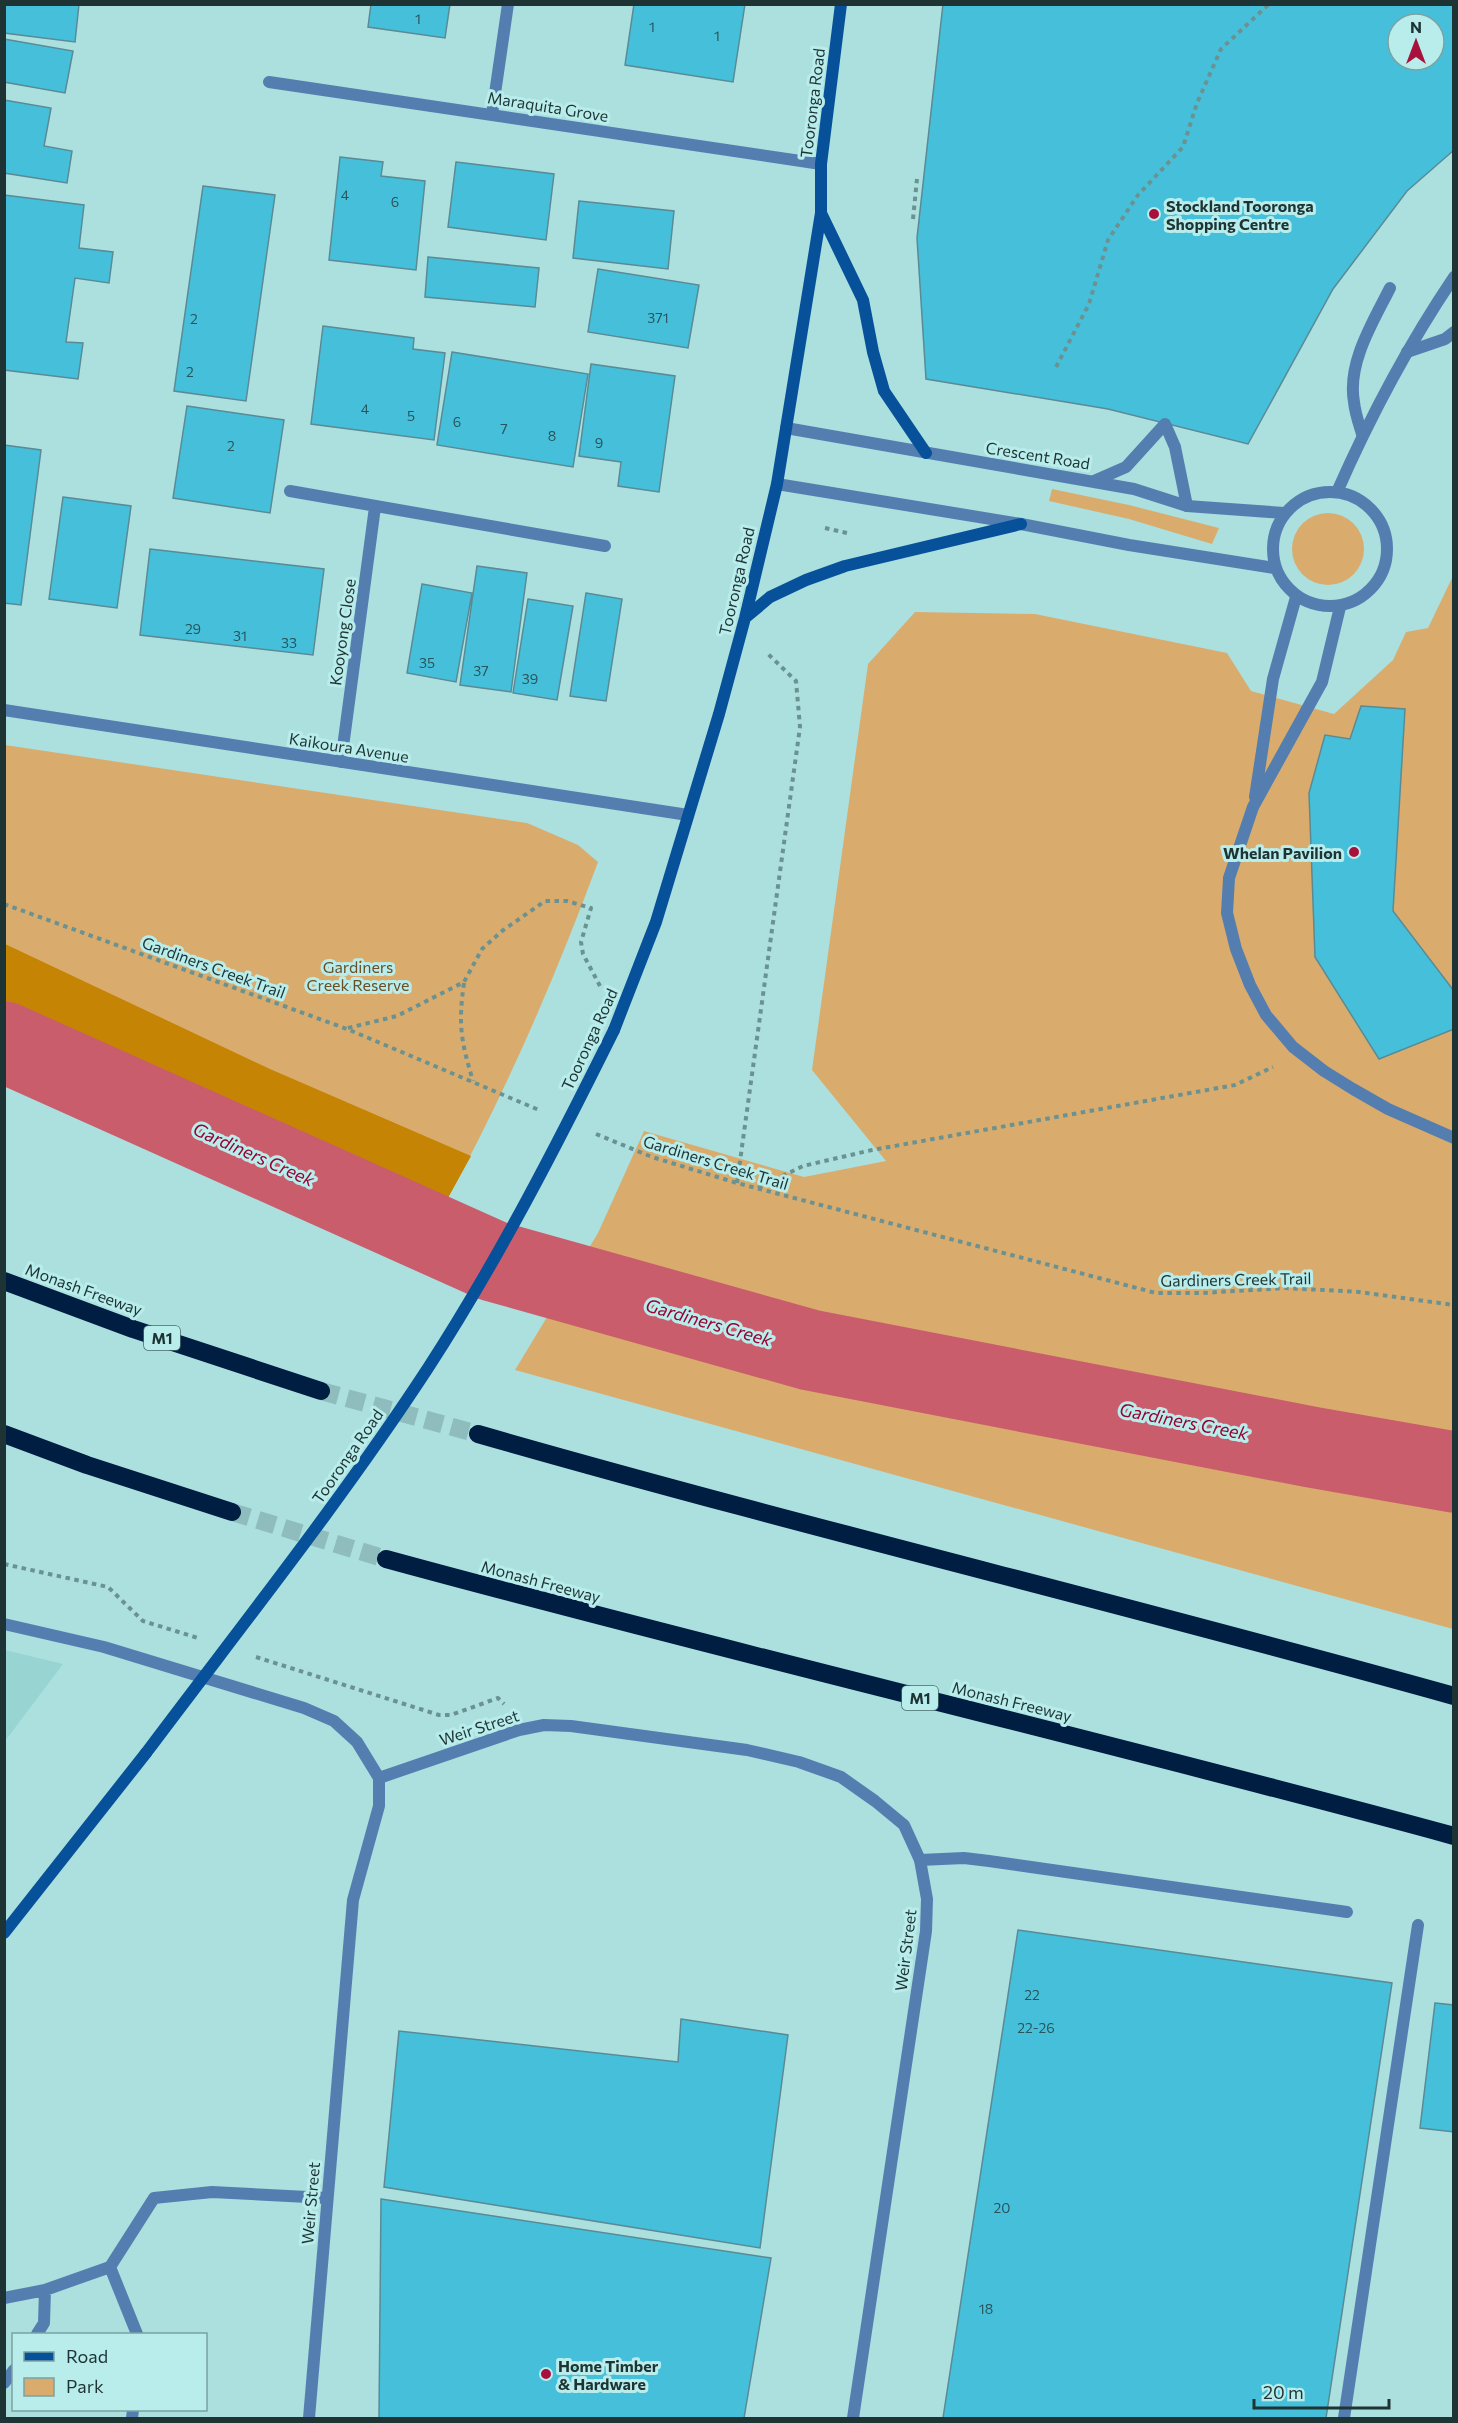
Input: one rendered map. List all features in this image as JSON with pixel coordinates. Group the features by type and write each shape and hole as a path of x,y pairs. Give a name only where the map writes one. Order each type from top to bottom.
{"highway":[{"name":"Monash Freeway","path":"4,1281 133,1329 321,1391"},
{"path":"4,1434 87,1465 232,1512"},
{"path":"478,1434 595,1468 1276,1646 1454,1696"},
{"name":"Monash Freeway","path":"386,1559 559,1606 1243,1779 1454,1836"}],"main road":[{"name":"Tooronga Road","path":"4,1933 146,1753 298,1554 364,1463 429,1366 493,1260 534,1188 614,1030 656,922 688,815 745,618 777,484 821,213 821,164 841,4"},
{"path":"821,213 863,300 873,352 884,391 926,453"},
{"path":"745,618 770,597 845,566 1021,524"}],"street":[{"path":"492,114 508,4"},
{"name":"Maraquita Grove","path":"269,82 821,164"},
{"path":"1337,492 1362,434 1423,322 1454,277"},
{"path":"1362,434 1353,402 1353,374 1368,334 1390,288"},
{"path":"1407,352 1445,339 1454,332"},
{"path":"1094,481 1126,467 1165,423 1175,447 1187,506"},
{"name":"Crescent Road","path":"786,428 1094,481 1134,489 1187,506 1284,513"},
{"path":"777,484 1274,568"},
{"path":"291,491 605,546"},
{"path":"1323,492 1337,492 1357,498 1373,511 1384,528 1388,548 1384,569 1375,587 1359,599 1340,607 1317,606 1296,597 1283,584 1274,568 1272,539 1284,513 1308,495 1323,492"},
{"name":"Kooyong Close","path":"341,762 375,507"},
{"path":"1296,597 1273,679 1253,807 1229,878 1227,914 1236,949 1266,1015 1300,1053 1324,1071 1388,1109 1454,1138"},
{"path":"1253,807 1322,682 1340,607"},
{"name":"Kaikoura Avenue","path":"4,710 688,815"},
{"path":"4,1624 104,1647 304,1708 334,1721 357,1742 379,1778"},
{"name":"Weir Street","path":"309,2418 353,1900 380,1806 379,1778 519,1730 544,1725 571,1726 747,1750 799,1762 841,1777 904,1825 920,1860 927,1899 926,1931 853,2418"},
{"path":"920,1860 973,1859 1347,1912"},
{"path":"1344,2418 1418,1925"},
{"path":"4,2298 45,2290 110,2266 154,2199 212,2192 327,2199"},
{"path":"110,2266 136,2333"},
{"path":"38,2333 44,2323 45,2290"}],"path":[{"path":"1056,367 1089,304 1108,240 1138,195 1183,147 1197,103 1221,49 1269,4"},
{"path":"913,219 917,179"},
{"path":"825,528 848,533"},
{"path":"737,1183 800,727 796,681 788,671"},
{"path":"474,1083 462,1045 460,1015 464,982 482,949 502,931 545,902 567,901 591,908 580,942 584,954"},
{"name":"Gardiners Creek Trail","path":"4,904 347,1029 547,1113"},
{"path":"347,1029 397,1016 464,982"},
{"path":"757,1188 803,1166 872,1150 1235,1086 1300,1053"},
{"name":"Gardiners Creek Trail","path":"589,1131 652,1157 737,1183 1156,1293 1286,1288 1359,1292 1454,1305"}],"shaded area":[{"path":"5,944 270,1069 471,1156 443,1207 5,1006"},
{"path":"4,1650 63,1664 5,1741"}],"green space":[{"path":"1052,489 1129,505 1219,528 1212,544 1129,519 1049,501"},
{"path":"1328,513 1342,516 1354,523 1361,535 1364,549 1361,563 1354,575 1342,582 1328,585 1314,582 1302,575 1295,563 1292,549 1295,535 1302,523 1314,516"},
{"path":"1453,576 1453,1629 515,1370 598,1233 644,1131 804,1177 886,1161 812,1070 868,664 915,612 1035,614 1227,653 1251,691 1334,714 1393,660 1406,632 1428,628"},
{"name":"Gardiners Creek Reserve","path":"5,745 527,823 578,845 598,862 527,1038 487,1123 443,1207 5,1006"}],"building":[{"path":"4,4 79,4 75,42 4,33"},
{"path":"371,4 450,4 445,38 368,27"},
{"path":"634,4 745,4 733,82 625,65"},
{"name":"Stockland Tooronga Shopping Centre","path":"943,4 1454,4 1454,150 1407,191 1333,289 1248,444 1108,409 926,379 917,238"},
{"path":"4,39 73,51 65,93 4,82"},
{"path":"4,100 51,108 44,146 72,151 67,183 4,173"},
{"path":"340,157 383,162 381,176 425,181 416,270 329,260"},
{"path":"456,162 554,174 546,240 448,227"},
{"path":"203,186 275,195 246,401 174,391"},
{"path":"4,195 84,205 79,248 113,252 109,283 75,278 66,342 83,343 78,379 4,370"},
{"path":"579,201 674,211 668,269 573,258"},
{"path":"428,257 539,268 535,307 425,297"},
{"path":"598,269 699,285 688,348 588,332"},
{"path":"323,326 414,338 413,349 445,353 434,440 311,424"},
{"path":"452,352 588,374 573,467 437,445"},
{"path":"591,364 675,376 659,492 618,486 621,462 579,456"},
{"path":"187,406 284,420 270,513 173,498"},
{"path":"4,445 41,450 21,605 4,603"},
{"path":"63,497 131,506 117,608 49,599"},
{"path":"150,549 324,569 313,655 140,635"},
{"path":"477,566 527,573 511,692 460,685"},
{"path":"422,584 472,593 456,682 407,673"},
{"path":"586,593 622,599 606,701 570,696"},
{"path":"528,599 573,606 557,700 513,693"},
{"name":"Whelan Pavilion","path":"1361,706 1405,709 1393,911 1454,991 1454,1029 1379,1059 1315,957 1309,793 1325,735 1350,739"},
{"path":"1018,1930 1392,1983 1326,2418 943,2418"},
{"path":"1435,2003 1454,2005 1454,2132 1420,2128"},
{"path":"681,2019 788,2035 760,2248 384,2187 399,2031 678,2062"},
{"path":"381,2199 771,2258 744,2418 379,2418"}],"waterway":[{"name":"Gardiners Creek","path":"4,1042 493,1261 810,1350 1311,1447 1454,1472"}],"tunnel":[{"path":"321,1391 478,1434"},
{"path":"232,1512 386,1559"}],"place":[{"name":"Stockland Tooronga Shopping Centre","path":"1154,214"},
{"name":"Whelan Pavilion","path":"1354,852"},
{"name":"Home Timber & Hardware","path":"546,2374"}]}
